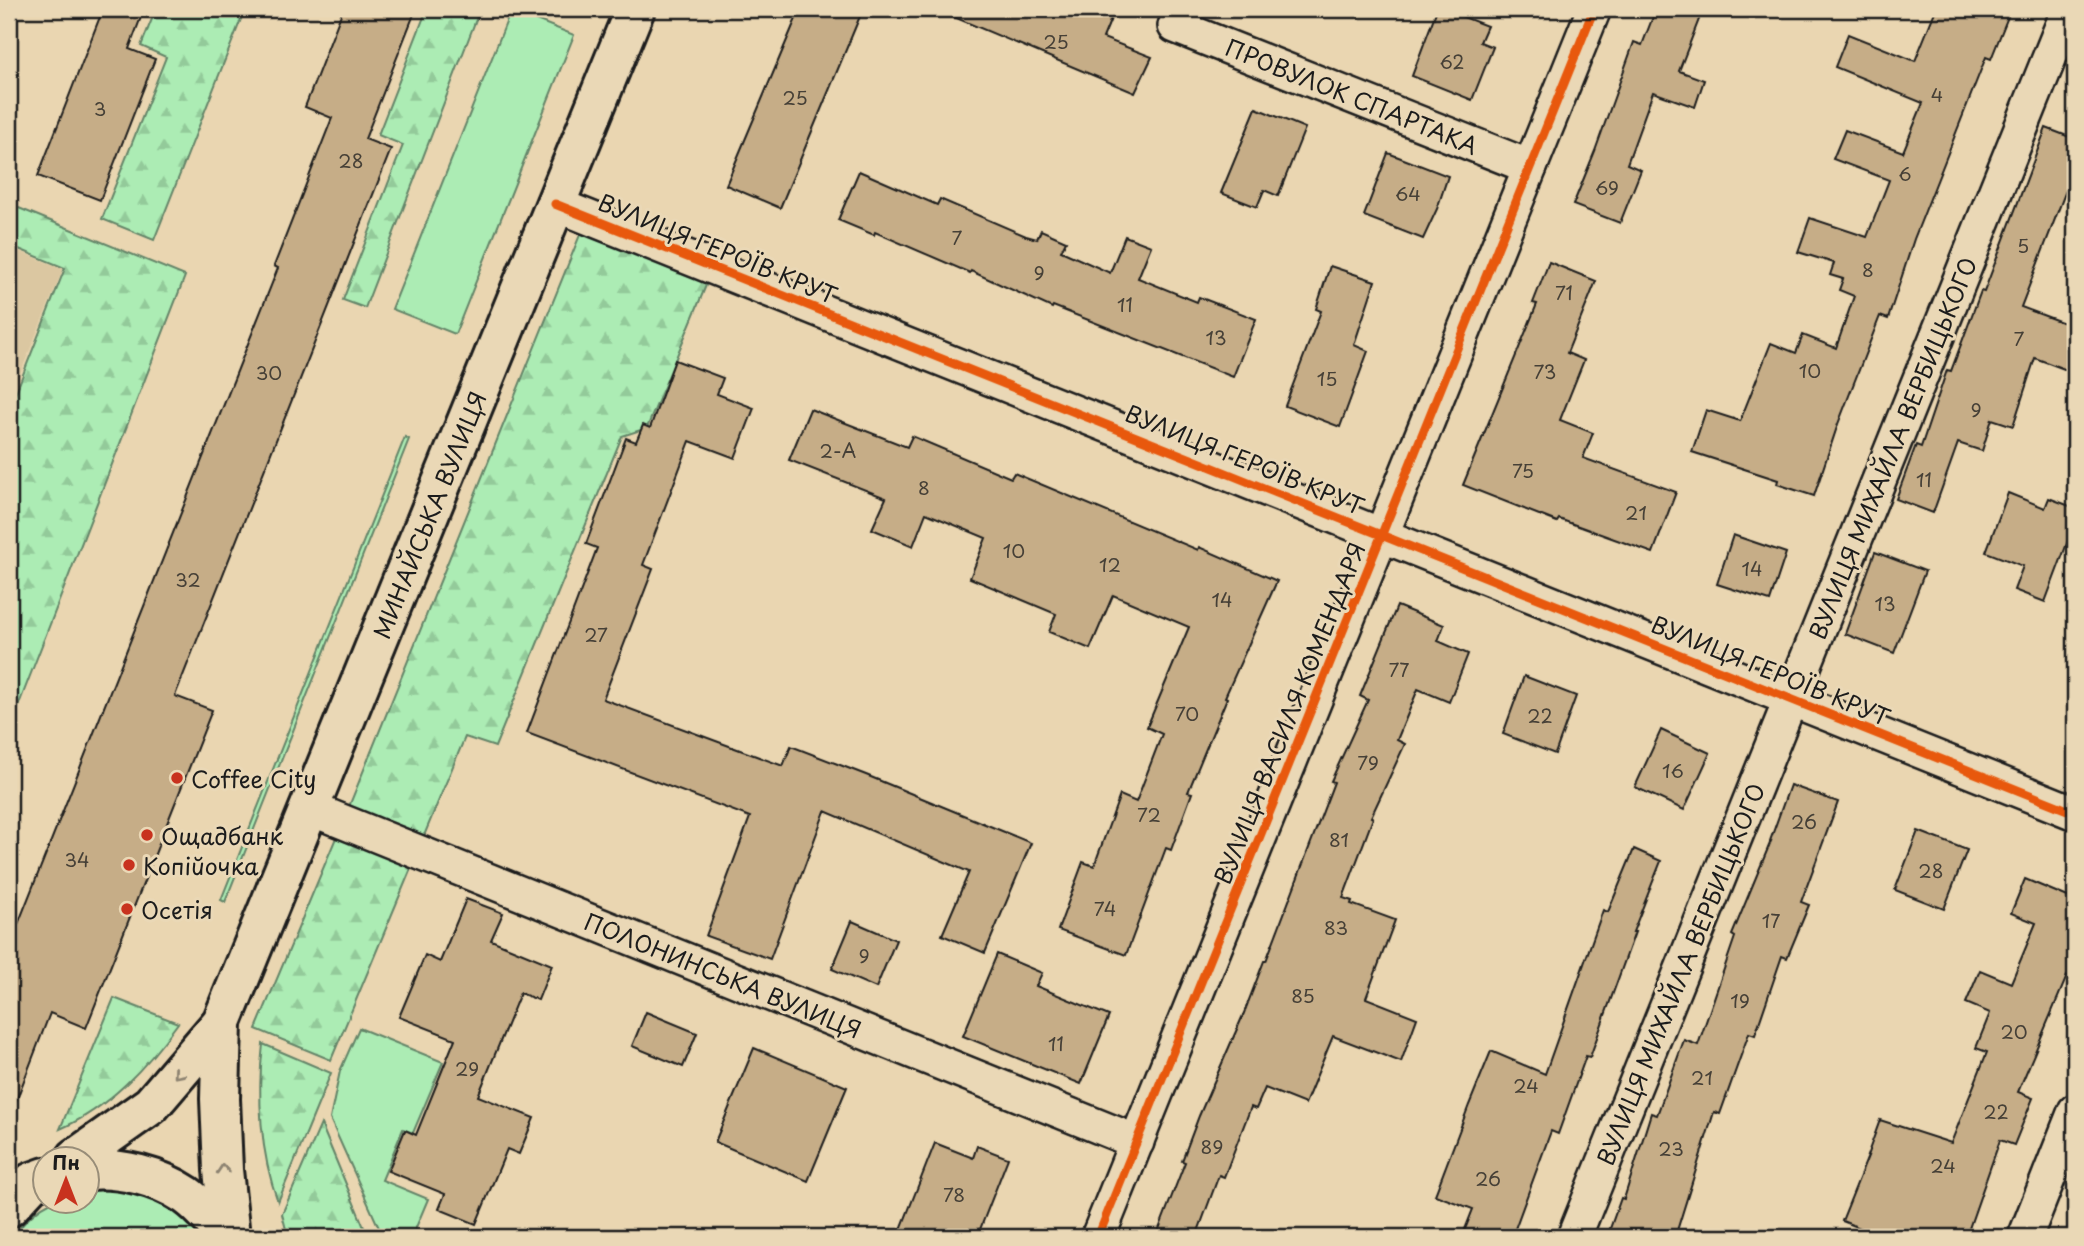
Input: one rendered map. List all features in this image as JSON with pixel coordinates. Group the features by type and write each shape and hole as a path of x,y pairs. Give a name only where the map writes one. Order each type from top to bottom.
{"main road":[{"name":"МИНАЙСЬКА ВУЛИЦЯ","path":"96,1144 151,1105 222,1022 635,9"},
{"name":"МИНАЙСЬКА ВУЛИЦЯ","path":"222,1022 220,1099 229,1237"},
{"path":"102,1171 131,1172 164,1183 187,1196 229,1237"}],"street":[{"name":"ВУЛИЦЯ ВАСИЛЯ КОМЕНДАРЯ","path":"1098,1237 1594,9"},
{"name":"ВУЛИЦЯ МИХАЙЛА ВЕРБИЦЬКОГО","path":"1574,1237 2069,9"},
{"name":"ПРОВУЛОК СПАРТАКА","path":"1175,26 1530,167"},
{"name":"ВУЛИЦЯ ГЕРОЇВ КРУТ","path":"555,204 2075,813"},
{"name":"ПОЛОНИНСЬКА ВУЛИЦЯ","path":"310,808 1137,1142"},
{"path":"2025,1237 2075,1111"}],"shaded area":[{"path":"9,247 63,269 9,401"}],"green space":[{"path":"156,9 245,9 154,240 102,219 166,57 141,46"},
{"path":"427,9 480,9 365,308 343,300 403,145 378,135"},
{"path":"511,10 574,35 455,334 392,309"},
{"path":"9,204 185,276 9,730 9,410 65,268 9,245"},
{"path":"588,215 714,266 647,428 622,436 495,747 465,737 421,843 346,814"},
{"path":"405,437 409,439 225,902 221,900"},
{"path":"340,828 415,859 331,1060 256,1029"},
{"path":"114,998 178,1023 140,1070 111,1098 60,1129"},
{"path":"359,1028 443,1062 413,1133 403,1129 382,1180 428,1199 412,1237 383,1237 330,1119 340,1071"},
{"path":"263,1044 331,1073 278,1202 267,1164 260,1104"},
{"path":"321,1124 368,1237 288,1237 282,1214"},
{"path":"102,1190 139,1194 163,1203 184,1217 202,1237 12,1237 33,1214 102,1214"}],"building":[{"path":"103,9 144,9 129,49 155,59 100,200 38,176"},
{"path":"343,9 416,9 365,139 391,149 175,696 212,710 86,1028 50,1013 11,1114 9,947 278,268 274,266 332,118 305,107"},
{"path":"800,9 863,9 780,208 726,185"},
{"path":"935,9 1115,9 1103,38 1152,57 1135,93"},
{"path":"1437,9 1487,26 1480,42 1493,47 1472,100 1412,76"},
{"path":"1656,9 1703,9 1679,71 1704,80 1695,107 1653,92 1627,164 1641,170 1620,223 1573,205 1634,42 1642,45"},
{"path":"1936,9 2011,9 1991,59 1986,57 1914,239 1888,319 1880,316 1838,424 1814,496 1777,484 1778,480 1692,452 1706,410 1740,421 1771,343 1796,353 1803,335 1836,348 1854,296 1839,290 1843,279 1830,275 1834,263 1798,252 1810,218 1867,237 1889,180 1833,159 1845,130 1903,152 1923,103 1835,67 1848,34 1915,61"},
{"path":"1256,108 1305,128 1278,196 1264,190 1257,207 1221,193"},
{"path":"2046,128 2075,139 2075,167 2021,307 2075,327 2075,373 2035,358 2013,426 1992,419 1982,451 1958,443 1933,513 1896,499 1916,445 1921,447 1947,370 1951,371 1981,291 1984,292"},
{"path":"1388,153 1448,176 1423,239 1364,216"},
{"path":"859,171 937,205 940,199 1026,236 1037,239 1041,230 1066,241 1061,251 1110,273 1125,236 1151,246 1138,278 1197,302 1199,297 1256,319 1233,377 1053,306 1052,308 971,271 970,273 875,232 874,235 838,220"},
{"path":"1549,262 1596,281 1567,353 1584,360 1560,420 1593,433 1583,458 1676,492 1653,553 1559,519 1557,522 1463,485 1537,304 1533,303"},
{"path":"1330,266 1375,281 1354,345 1368,351 1340,427 1285,406 1321,311 1316,309"},
{"path":"675,360 723,378 717,394 754,408 735,458 690,441 643,565 653,569 603,699 783,766 791,746 1031,843 985,953 942,935 969,872 825,811 770,959 706,936 750,817 527,733 597,548 586,544 626,438 636,442 643,425 650,428"},
{"path":"810,409 907,447 912,436 1011,478 1014,473 1277,581 1225,697 1227,698 1188,792 1192,793 1171,850 1166,848 1126,955 1058,930 1083,862 1094,866 1120,795 1136,802 1162,734 1147,727 1189,627 1113,595 1090,649 1049,632 1056,614 970,578 986,538 926,513 913,546 872,529 886,498 789,460"},
{"path":"2008,493 2045,508 2049,498 2075,508 2075,522 2045,602 2014,590 2023,566 1986,552"},
{"path":"1733,535 1786,553 1770,601 1717,584"},
{"path":"1875,552 1925,571 1894,653 1845,634"},
{"path":"1397,606 1444,625 1438,641 1468,654 1449,702 1418,689 1397,740 1405,744 1371,817 1373,818 1343,898 1352,901 1351,904 1395,920 1366,998 1417,1018 1401,1062 1333,1036 1305,1104 1265,1088 1256,1109 1251,1107 1224,1177 1219,1175 1196,1237 1156,1237 1185,1162 1182,1161 1199,1116 1266,961 1334,782 1331,781 1368,700 1360,696"},
{"path":"1524,676 1576,696 1555,754 1503,734"},
{"path":"1661,730 1710,753 1684,810 1635,787"},
{"path":"1790,785 1838,802 1801,902 1809,905 1787,958 1782,956 1755,1035 1749,1033 1720,1114 1714,1112 1675,1237 1607,1237 1621,1198 1624,1199 1651,1113 1657,1115 1684,1040 1698,1045 1735,937 1732,935 1771,841"},
{"path":"1918,831 1967,850 1944,909 1895,890"},
{"path":"1634,849 1661,861 1633,932 1590,1057 1586,1056 1558,1134 1551,1131 1512,1237 1462,1237 1473,1209 1435,1195 1491,1051 1545,1074 1603,910 1608,912"},
{"path":"2025,879 2075,900 2075,980 2067,976 2018,1092 2033,1098 2014,1145 2000,1140 1966,1237 1883,1237 1842,1221 1880,1120 1951,1143 1987,1052 1976,1048 1990,1013 1966,1003 1980,970 2011,983 2036,923 2011,913"},
{"path":"466,899 503,913 491,940 552,965 538,1000 520,993 478,1096 534,1118 519,1154 507,1149 476,1224 439,1209 445,1194 388,1171 405,1130 416,1135 455,1039 399,1017 425,955 440,962"},
{"path":"852,921 896,940 876,988 832,969"},
{"path":"997,954 1042,973 1036,986 1109,1016 1081,1084 963,1036"},
{"path":"646,1012 697,1033 683,1067 632,1046"},
{"path":"754,1048 847,1087 808,1181 715,1142"},
{"path":"935,1143 973,1158 977,1146 1008,1158 977,1237 898,1237"}],"cycle path":[{"path":"1098,1237 1594,9"},
{"path":"555,204 2075,813"}],"place":[{"name":"Coffee City","path":"177,778"},
{"name":"Ощадбанк","path":"147,835"},
{"name":"Копійочка","path":"129,865"},
{"name":"Осетія","path":"127,909"}]}
